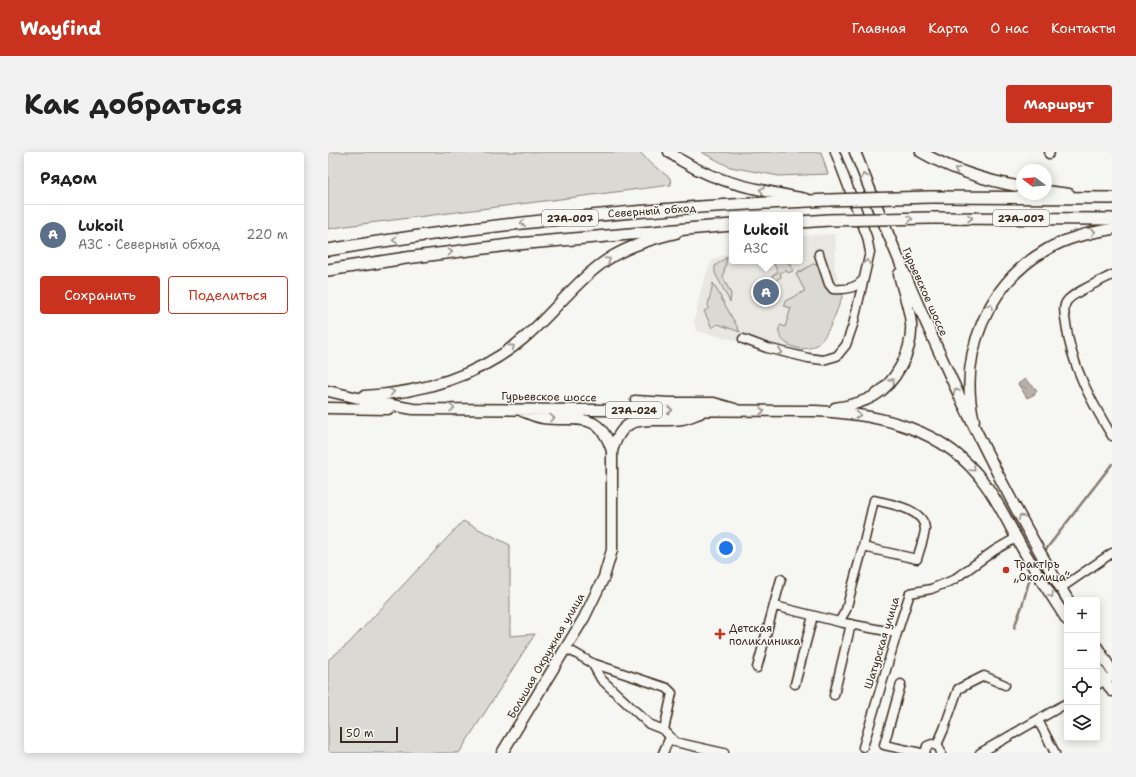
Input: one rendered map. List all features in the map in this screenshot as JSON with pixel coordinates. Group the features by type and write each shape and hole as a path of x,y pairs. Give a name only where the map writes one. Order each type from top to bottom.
{"highway":[{"name":"Северный обход","path":"328,250 430,234 615,213 814,200 930,197 1087,197"},
{"name":"27А-007","path":"1087,197 1112,198"},
{"name":"27А-007","path":"803,222 931,218 1112,219"},
{"name":"Северный обход","path":"328,270 406,258 517,244 729,225"}],"main road":[{"path":"669,152 692,167 718,179 743,186 814,200"},
{"name":"Гурьевское шоссе","path":"855,152 894,251 979,439"},
{"path":"921,152 946,165 970,174 1016,186"},
{"path":"1052,192 1087,197"},
{"path":"354,396 376,395 418,388 455,378 474,370 502,354 523,339 589,274 614,256 637,246 667,236 720,226"},
{"path":"1066,597 1006,491 979,439 971,396 971,371 978,334 985,315 1013,275 1045,250 1062,242 1080,235 1112,229"},
{"path":"819,411 854,405 877,394 892,382 907,354 911,324 894,251"},
{"name":"Гурьевское шоссе","path":"328,391 413,409 514,408 819,411"},
{"path":"328,408 413,409"},
{"path":"514,408 542,418 579,419 590,421 596,424 609,441 612,451"},
{"path":"612,451 617,436 621,430 632,423 639,421 683,419 707,411"},
{"path":"819,411 891,420 923,433 944,444 967,464 984,482 1035,570 1064,615"},
{"name":"Большая Окружная улица","path":"502,753 584,618 604,577 612,550 612,451"},
{"path":"1100,652 1112,670"},
{"path":"1098,669 1112,691"}],"street":[{"path":"744,339 767,348 823,360 837,356 846,345 854,325 870,252 867,237 835,152"},
{"path":"819,254 833,289 841,290 849,288 863,280"},
{"path":"1112,274 1076,294 1068,300 1065,305 1072,356 1094,406 1112,436"},
{"path":"635,400 714,402 743,410"},
{"path":"839,622 846,610 874,500 910,510 920,517 925,528 917,559 863,547"},
{"name":"Шатурская улица","path":"863,747 910,593 931,589 953,580 995,550 1014,534"},
{"path":"1061,588 1112,553"},
{"path":"758,668 781,579"},
{"path":"775,606 839,622 897,634"},
{"path":"795,684 813,616"},
{"path":"834,695 851,624"},
{"path":"565,649 592,663 667,688 672,693 664,730"},
{"path":"592,663 601,679 649,724 664,730 675,742 724,753"},
{"path":"925,753 926,748 930,745 942,751 944,729 958,689 984,676 1006,685"},
{"path":"902,684 884,745 921,753"},
{"path":"980,753 1064,705"},
{"path":"1038,720 1055,753"},
{"path":"663,753 670,737"}],"shaded area":[{"path":"328,152 640,152 649,162 670,178 671,185 328,229"},
{"path":"701,152 821,152 828,174 779,176 730,167"},
{"path":"835,234 836,252 834,266 838,278 814,332 799,356 697,331 694,322 701,289 709,267 714,259 729,253 729,264 803,264 803,236"},
{"path":"727,257 723,277 731,294 730,302 715,273 715,266"},
{"path":"774,264 790,264 793,271 788,273 786,270 780,273 781,277 775,281 772,276 778,272"},
{"path":"813,264 819,266 821,269 828,287 845,289 828,331 820,342 813,347 805,349 797,348 784,341 780,336 779,330 781,325 785,327 791,308 784,306 785,301 805,291 796,274"},
{"path":"713,283 740,332 718,324 712,328 704,311 709,308 708,305"},
{"path":"463,521 510,545 510,636 535,634 459,753 328,753 328,660 348,644"}],"water":[{"path":"1025,379 1037,390 1035,394 1027,398 1018,384"}],"waterway":[{"path":"1044,552 1112,464"},
{"path":"1014,628 1032,571"}],"place":[{"name":"Lukoil","path":"766,292"},
{"name":"Трактiръ „Околица“","path":"1006,570"},
{"name":"Детская поликлиника","path":"720,634"}]}
